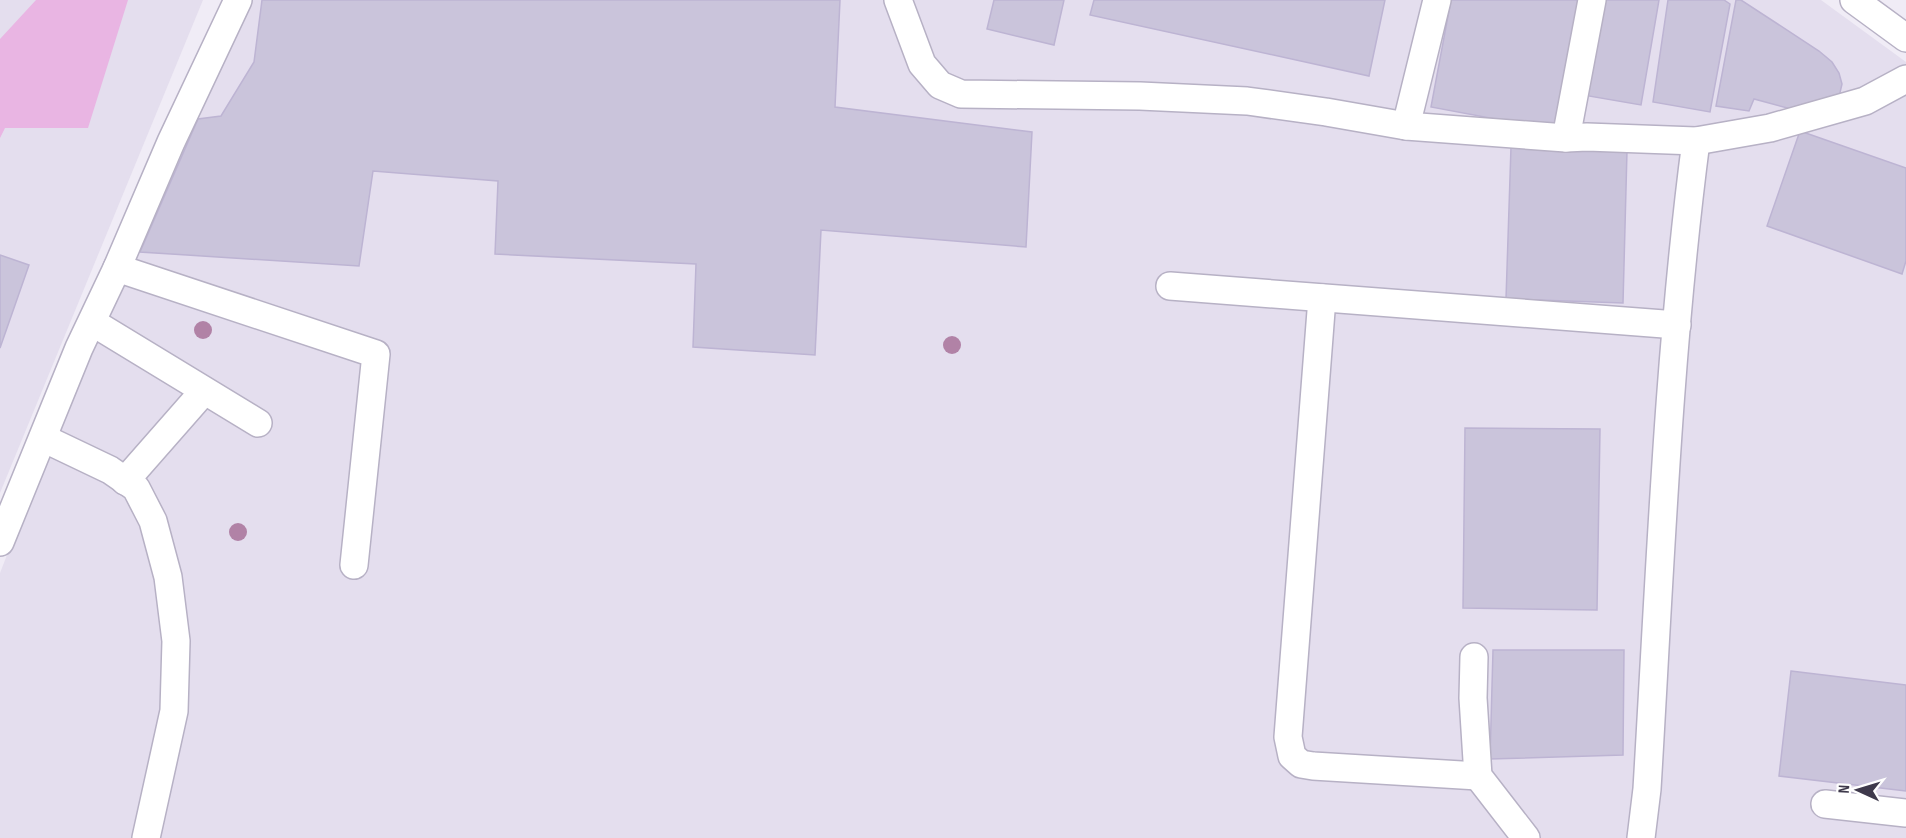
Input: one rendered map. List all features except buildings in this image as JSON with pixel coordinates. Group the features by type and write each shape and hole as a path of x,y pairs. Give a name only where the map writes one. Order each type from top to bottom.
{"street":[{"path":"0,542 92,322 171,142 237,0"},
{"path":"898,0 922,64 940,85 961,94 1140,96 1247,101 1406,126 1566,138 1587,136 1696,141 1770,128 1865,101 1906,80"},
{"path":"1406,126 1437,0"},
{"path":"1566,138 1592,0"},
{"path":"1854,0 1906,38"},
{"path":"1641,838 1647,789 1677,325 1696,141"},
{"path":"117,268 376,354 354,565"},
{"path":"1170,286 1677,325"},
{"path":"1322,298 1288,737 1292,756 1301,764 1313,766 1478,776"},
{"path":"92,322 258,423"},
{"path":"125,481 204,391"},
{"path":"43,438 110,470 136,488 153,521 168,577 176,641 174,711 146,838"},
{"path":"1474,657 1473,698 1478,776 1526,838"},
{"path":"1825,804 1906,813"}],"shaded area":[{"path":"0,0 203,0 0,493"},
{"path":"36,0 128,0 88,128 5,128 0,138 0,39"},
{"path":"246,0 1821,0 1906,62 1906,838 0,838 0,573 48,449"}]}
